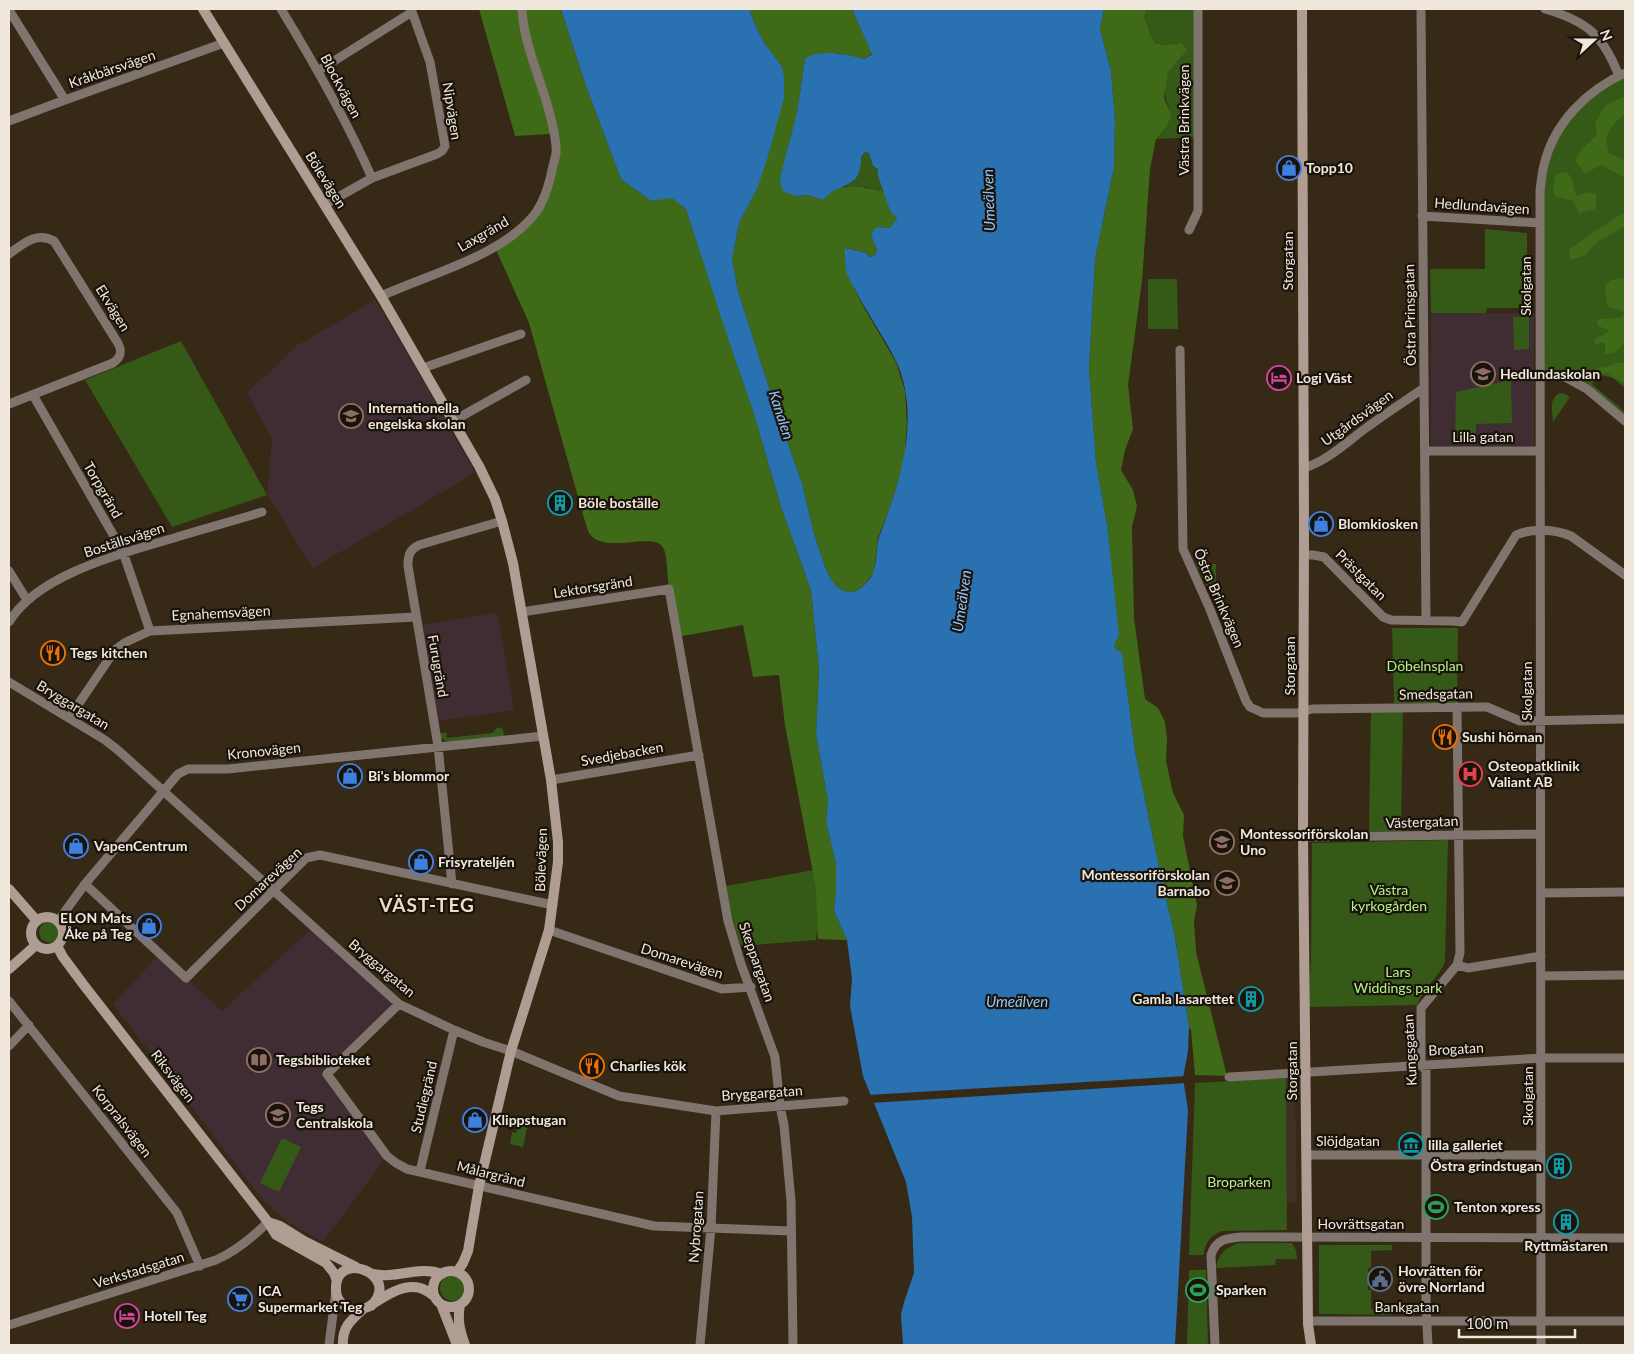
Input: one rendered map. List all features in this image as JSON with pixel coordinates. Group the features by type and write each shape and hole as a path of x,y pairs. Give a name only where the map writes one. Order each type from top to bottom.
{"street":[{"name":"Bölevägen","path":"203,9 381,296 483,474 495,499 513,563 551,780 558,842 549,930 512,1051 479,1186 468,1251 457,1272"},
{"name":"Blockvägen","path":"281,9 318,71 363,156 372,178"},
{"name":"Laxgränd","path":"381,296 466,261 508,239 524,226 544,197 556,152 552,123 523,26 522,9"},
{"name":"Västra Brinkvägen","path":"1189,230 1198,211 1198,9"},
{"name":"Storgatan","path":"1302,9 1304,838 1306,1155 1308,1322 1310,1345"},
{"name":"Östra Prinsgatan","path":"1421,9 1426,621"},
{"path":"1545,9 1570,16 1589,28 1605,46 1622,74"},
{"path":"318,71 411,10"},
{"name":"Nipvägen","path":"324,205 372,178 437,154 446,146 430,62 411,10"},
{"path":"9,13 65,100"},
{"name":"Kråkbärsvägen","path":"9,121 224,44"},
{"name":"Skolgatan","path":"1541,1345 1540,191 1544,164 1566,119 1586,96 1605,82 1622,74"},
{"name":"Hedlundavägen","path":"1422,216 1540,223"},
{"name":"Ekvägen","path":"9,254 28,240 34,238 48,238 54,242 116,340 121,352 120,357 113,363 9,404"},
{"path":"423,368 521,334"},
{"name":"Östra Brinkvägen","path":"1180,350 1183,549 1250,707 1263,713 1297,713 1304,710"},
{"path":"1540,376 1564,377 1572,381 1586,389 1625,421"},
{"path":"453,422 526,380"},
{"name":"Utgårdsvägen","path":"1304,468 1331,454 1387,412 1424,388"},
{"name":"Torpgränd","path":"33,394 123,552 150,631"},
{"name":"Lilla gatan","path":"1425,451 1540,451"},
{"name":"Boställsvägen","path":"9,622 27,600 56,581 78,570 123,552 262,512"},
{"name":"Furugränd","path":"452,884 438,746 416,617 408,555 412,548 419,544 502,521"},
{"path":"1541,530 1571,536 1625,576"},
{"name":"Prästgatan","path":"1304,555 1324,557 1387,620 1462,622 1516,535 1523,532 1541,530"},
{"path":"9,571 27,600"},
{"name":"Lektorsgränd","path":"522,612 669,589"},
{"name":"Skeppargatan","path":"669,589 728,921 738,955 775,1057 788,1161 793,1345"},
{"name":"Egnahemsvägen","path":"69,718 115,650 126,642 150,631 416,617"},
{"name":"Bryggargatan","path":"9,682 112,745 399,1004 454,1030 512,1051 619,1096 716,1111 844,1101"},
{"path":"1457,707 1460,953 1457,965 1468,968 1541,956"},
{"name":"Smedsgatan","path":"1304,710 1487,707 1520,721 1625,719"},
{"name":"Kronovägen","path":"58,922 85,884 178,774 188,768 228,769 543,736"},
{"name":"Svedjebacken","path":"551,780 699,755"},
{"name":"Västergatan","path":"1304,838 1540,834"},
{"name":"Domarevägen","path":"85,884 186,978 306,858 320,855 553,905"},
{"path":"9,889 37,921"},
{"path":"1542,893 1625,892"},
{"path":"47,917 58,922 64,932 63,938 57,946 47,950 36,945 31,929 37,921 47,917"},
{"name":"Domarevägen","path":"549,930 722,989 751,987"},
{"path":"9,969 36,945"},
{"name":"Riksvägen","path":"57,946 83,984 268,1222 276,1235 326,1263 334,1273 338,1298 344,1306 350,1309 366,1308"},
{"name":"Kungsgatan","path":"1428,1345 1426,1306 1426,1070 1421,1064 1421,1008 1457,965"},
{"path":"1541,976 1625,975"},
{"name":"Korpralsvägen","path":"9,1001 176,1213 200,1266"},
{"name":"Målargränd","path":"399,1004 327,1074 387,1156 396,1163 407,1169 654,1226 791,1230"},
{"path":"9,1046 29,1025"},
{"name":"Studiegränd","path":"420,1171 454,1030"},
{"name":"Brogatan","path":"1229,1077 1542,1058 1625,1058"},
{"name":"Nybrogatan","path":"700,1345 711,1228 716,1111"},
{"name":"Slöjdgatan","path":"1306,1155 1541,1155"},
{"name":"Riksvägen","path":"268,1222 280,1226 304,1241 373,1274 388,1275 424,1270 442,1274"},
{"name":"Verkstadsgatan","path":"9,1325 200,1266 226,1255 251,1238 268,1222"},
{"name":"Hovrättsgatan","path":"1215,1345 1211,1255 1214,1247 1221,1240 1233,1238 1307,1237 1625,1238"},
{"path":"329,1345 337,1285 345,1271 356,1267"},
{"path":"434,1296 434,1286 438,1277 442,1274 457,1272 466,1278 470,1287 468,1298 460,1306 452,1308 441,1304"},
{"path":"343,1345 343,1335 348,1323 376,1299 378,1282 373,1274"},
{"path":"366,1308 388,1294 412,1287 419,1287 434,1296 441,1304 457,1345"},
{"path":"460,1306 458,1324 465,1345"},
{"name":"Bankgatan","path":"1308,1322 1625,1321"},
{"name":"Storgatan","path":"1305,1345 1305,1333 1308,1322"}],"shaded area":[{"name":"Internationella engelska skolan","path":"375,300 475,473 313,568 267,495 272,439 247,393 296,346"},
{"name":"Hedlundaskolan","path":"1431,313 1534,313 1534,446 1431,446"},
{"path":"497,613 514,710 438,721 423,625"},
{"name":"Tegs Centralskola","path":"313,927 399,1004 327,1074 387,1156 323,1242 288,1222 262,1199 113,1004 160,954 222,1011"},
{"path":"1295,1077 1297,1203 1287,1203 1286,1078"}],"green space":[{"path":"479,9 561,9 586,86 621,179 651,201 672,197 686,209 754,414 781,507 811,590 819,670 816,734 828,801 826,822 836,864 834,911 847,940 818,939 816,889 785,725 779,675 753,677 743,625 677,637 664,549 657,542 605,542 596,539 588,531 529,323 493,243 506,236 529,215 541,196 553,151 550,134 515,136"},
{"path":"749,9 852,9 872,53 865,59 837,53 805,59 797,113 796,196 807,195 823,200 832,191 841,187 853,186 873,189 885,192 891,213 897,218 890,228 879,227 871,235 877,250 875,255 870,257 866,253 846,248 847,273 863,306 896,362 905,391 907,423 904,462 890,508 878,538 874,572 866,583 855,592 843,591 835,585 827,572 814,534 802,483 779,419 738,291 732,259 739,223 757,189 776,59 763,41"},
{"path":"1104,9 1147,9 1144,17 1155,43 1164,45 1181,43 1187,50 1168,72 1164,98 1172,116 1167,126 1156,139 1150,169 1142,281 1128,385 1133,429 1125,450 1121,470 1133,490 1137,506 1132,527 1134,618 1145,699 1158,708 1165,722 1167,738 1166,761 1173,793 1184,815 1183,836 1197,905 1194,921 1196,952 1227,1076 1195,1075 1191,1030 1175,937 1135,751 1122,654 1115,648 1114,644 1107,525 1096,462 1089,369 1095,259 1114,167 1115,121 1111,71 1100,29"},
{"path":"1147,9 1194,9 1196,137 1156,139 1167,126 1172,116 1165,94 1166,77 1182,56 1181,43 1164,45 1155,43 1143,17"},
{"path":"1625,73 1625,388 1613,378 1600,375 1592,384 1625,412 1625,421 1565,377 1540,375 1544,164 1577,106"},
{"path":"1625,96 1625,114 1609,131 1607,147 1609,153 1625,161 1625,178 1602,165 1585,173 1575,161 1581,150 1597,135 1595,123 1605,106"},
{"path":"865,152 869,153 873,166 878,169 878,176 885,192 866,187 846,186 854,181 861,157"},
{"path":"1567,172 1572,179 1577,196 1588,192 1596,194 1596,208 1580,214 1573,201 1555,196 1553,189 1556,174"},
{"path":"1625,212 1625,226 1597,242 1584,256 1570,260 1569,249"},
{"path":"1485,229 1527,233 1527,308 1487,308 1486,313 1431,313 1430,269 1485,269"},
{"path":"1620,278 1625,280 1625,313 1607,305 1605,285 1611,280"},
{"path":"1148,279 1177,279 1178,329 1148,329"},
{"path":"1625,313 1625,343 1615,352 1605,354 1605,343 1596,345 1594,341 1609,330 1598,326 1597,321 1600,319 1621,318"},
{"path":"1529,316 1529,349 1514,350 1513,317"},
{"path":"181,341 267,495 172,527 85,380"},
{"path":"1624,363 1625,384 1606,373 1594,380 1591,379 1591,375 1597,368"},
{"path":"1511,380 1512,423 1476,424 1476,437 1455,438 1456,392"},
{"path":"1559,393 1570,397 1553,422 1552,402"},
{"path":"1195,563 1216,564 1216,593 1213,598"},
{"name":"Döbelnsplan","path":"1392,628 1458,628 1457,703 1394,703"},
{"path":"1371,711 1403,711 1401,831 1369,831"},
{"path":"498,727 503,729 504,736 448,742 441,738 440,734 446,732 447,738 492,733"},
{"name":"Västra kyrkogården","path":"1448,840 1445,962 1417,1005 1308,1007 1311,959 1312,843"},
{"path":"824,868 824,894 816,940 741,946 732,918 726,886"},
{"path":"47,920 54,922 58,930 57,939 51,943 42,940 39,932"},
{"name":"Broparken","path":"1286,1078 1287,1230 1222,1231 1209,1240 1205,1247 1204,1255 1189,1255 1195,1083"},
{"path":"519,1122 528,1124 523,1147 510,1144 512,1132 516,1133"},
{"path":"282,1138 301,1147 279,1192 260,1183"},
{"path":"1239,1243 1292,1243 1296,1250 1297,1259 1276,1259 1275,1265 1216,1268 1223,1252"},
{"path":"1319,1245 1392,1245 1392,1250 1371,1251 1371,1268 1368,1268 1368,1290 1371,1290 1371,1309 1393,1309 1393,1315 1319,1314"},
{"name":"Sparken","path":"1189,1270 1206,1270 1208,1345 1187,1345"},
{"path":"453,1275 462,1279 466,1288 462,1297 453,1301 444,1297 440,1288 444,1279"}],"water":[{"name":"Umeälven","path":"561,9 749,9 763,41 782,67 784,98 757,189 739,223 732,259 738,291 779,419 802,483 814,534 827,572 835,585 843,591 855,592 868,581 875,568 879,537 901,469 908,425 907,403 896,361 847,274 845,248 866,253 870,257 875,255 877,250 871,235 874,229 879,227 890,228 897,218 891,213 878,176 878,169 873,166 869,153 865,152 861,157 857,176 853,181 823,200 807,195 796,196 784,192 780,178 797,113 805,59 826,53 865,59 872,54 852,9 1104,9 1100,29 1111,71 1115,121 1114,167 1095,259 1089,369 1096,462 1107,525 1119,635 1114,644 1115,648 1122,653 1135,751 1175,937 1189,1027 1188,1051 1183,1078 1188,1110 1175,1345 903,1345 901,1314 914,1273 912,1217 906,1182 863,1076 850,1006 852,978 847,940 834,911 836,864 826,822 828,801 816,734 819,670 811,590 781,507 754,414 686,209 672,198 651,201 621,179 586,86"}],"pier":[{"path":"1186,1076 1187,1083 871,1103 868,1095"}],"place":[{"name":"Topp10","path":"1289,168"},
{"name":"Hedlundaskolan","path":"1483,374"},
{"name":"Logi Väst","path":"1279,378"},
{"name":"Internationella engelska skolan","path":"351,416"},
{"name":"Böle boställe","path":"560,503"},
{"name":"Blomkiosken","path":"1321,524"},
{"name":"Tegs kitchen","path":"53,653"},
{"name":"Sushi hörnan","path":"1445,737"},
{"name":"Osteopatklinik Valiant AB","path":"1470,774"},
{"name":"Bi's blommor","path":"350,776"},
{"name":"Montessoriförskolan Uno","path":"1222,842"},
{"name":"VapenCentrum","path":"76,846"},
{"name":"Frisyrateljén","path":"421,862"},
{"name":"Montessoriförskolan Barnabo","path":"1227,883"},
{"name":"ELON Mats Åke på Teg","path":"149,926"},
{"name":"Gamla lasarettet","path":"1251,999"},
{"name":"Tegsbiblioteket","path":"259,1060"},
{"name":"Charlies kök","path":"592,1066"},
{"name":"Tegs Centralskola","path":"278,1115"},
{"name":"Klippstugan","path":"475,1120"},
{"name":"lilla galleriet","path":"1411,1145"},
{"name":"Östra grindstugan","path":"1559,1166"},
{"name":"Tenton xpress","path":"1436,1207"},
{"name":"Ryttmästaren","path":"1566,1222"},
{"name":"Hovrätten för övre Norrland","path":"1380,1279"},
{"name":"Sparken","path":"1198,1290"},
{"name":"ICA Supermarket Teg","path":"240,1299"},
{"name":"Hotell Teg","path":"127,1316"}],"district":[{"name":"VÄST-TEG","path":"427,905"}],"water label":[{"name":"Kanalen","path":"781,415"}],"park label":[{"name":"Lars Widdings park","path":"1398,980"}]}
